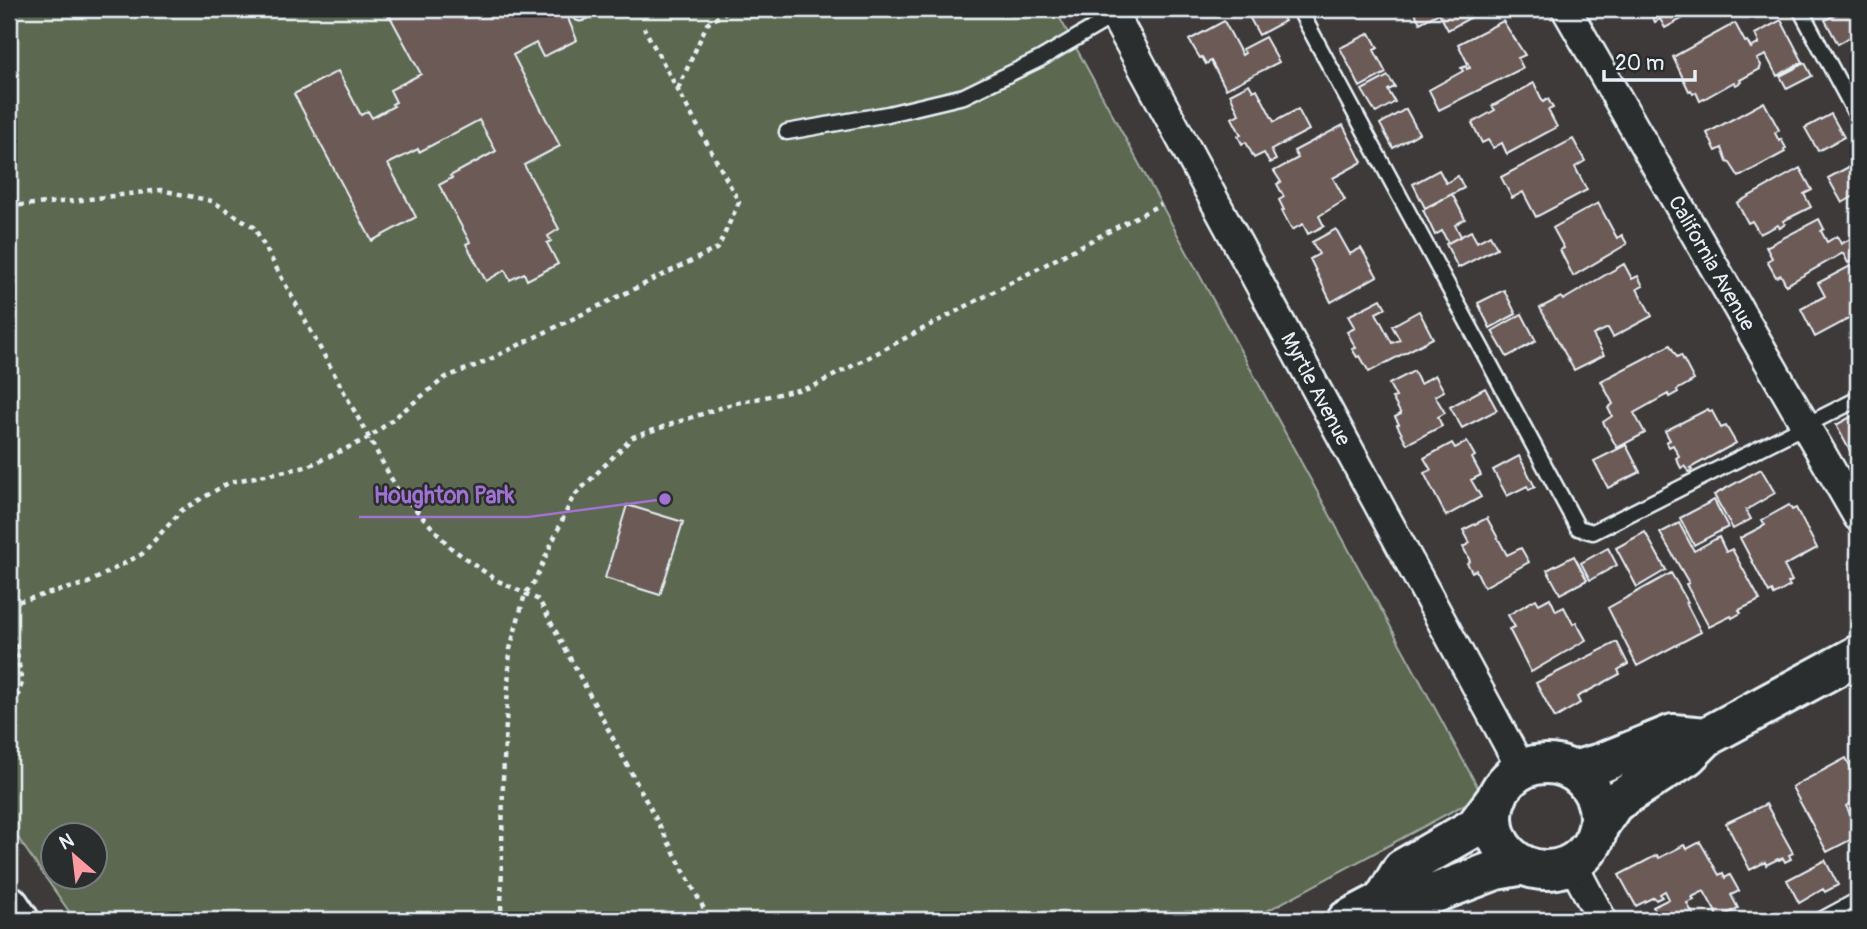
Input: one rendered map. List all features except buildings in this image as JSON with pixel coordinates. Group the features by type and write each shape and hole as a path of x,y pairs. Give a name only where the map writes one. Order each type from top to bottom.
{"street":[{"name":"California Avenue","path":"1566,9 1858,517"},
{"name":"Myrtle Avenue","path":"1117,11 1510,783"},
{"path":"1510,783 1493,811 1497,835 1510,856 1524,865 1557,869 1572,863 1584,853 1614,803 1687,756 1706,737 1858,655"},
{"path":"1573,771 1601,763 1673,734 1706,737"},
{"path":"1383,901 1402,869 1475,827 1510,783 1538,764 1556,765 1573,771 1586,781 1599,810 1598,827"},
{"path":"1572,863 1602,920"},
{"path":"1347,920 1383,901 1417,900 1496,870 1524,865"},
{"path":"9,905 19,920"}],"lane":[{"path":"577,9 580,13 587,9"},
{"path":"1298,9 1578,528 1593,532 1807,427 1858,399"},
{"path":"1800,9 1858,117"},
{"path":"787,132 888,114 964,96 1040,59 1117,11"},
{"path":"1821,920 1858,900"}],"path":[{"path":"678,89 707,24 731,9"},
{"path":"9,604 88,583 142,554 182,510 230,482 306,467 369,438 446,377 480,364 718,248 739,202 644,28"},
{"path":"9,206 161,190 212,201 254,226 397,489 451,548 496,580 539,600 710,920"},
{"path":"501,920 503,779 509,649 525,594 533,584 573,497 633,437 732,404 812,387 1161,204"},
{"path":"9,625 22,683 9,722"},
{"path":"9,645 14,640"}],"green space":[{"path":"9,9 1055,9 1482,795 1250,920 75,920 54,890 108,890 108,820 38,820 38,867 9,825"}],"place":[{"name":"Houghton Park","path":"665,499"}]}
